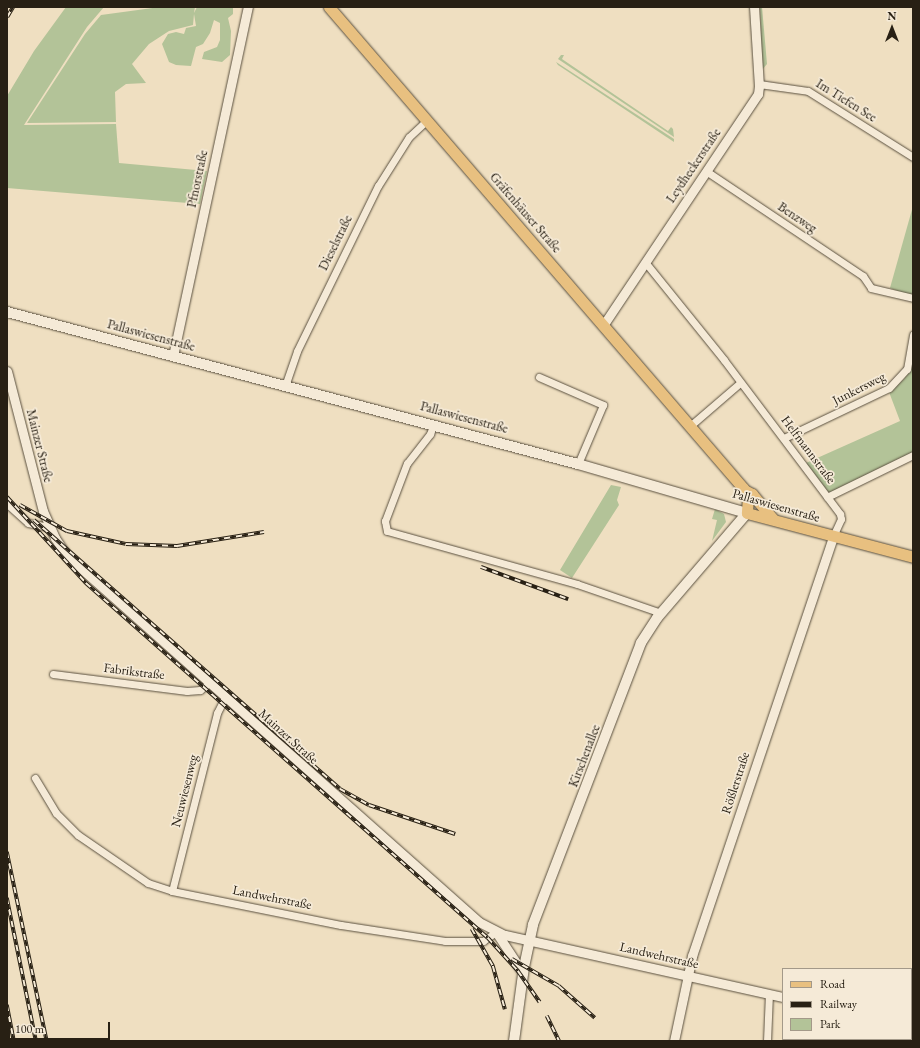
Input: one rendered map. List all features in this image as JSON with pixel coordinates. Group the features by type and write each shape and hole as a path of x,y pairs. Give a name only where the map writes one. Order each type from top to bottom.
{"main road":[{"name":"Gräfenhäuser Straße","path":"329,7 340,18 426,121 604,324 746,492 752,494 764,512 775,521"},
{"name":"Gräfenhäuser Straße","path":"334,7 340,18"},
{"name":"Pallaswiesenstraße","path":"9,315 173,356 433,425 578,464 775,521 913,557"},
{"path":"746,492 747,513"},
{"name":"Kirschenallee","path":"514,1041 529,940 641,643 661,613 747,513"}],"street":[{"name":"Pfnorstraße","path":"173,356 248,7"},
{"name":"Leydheckerstraße","path":"604,324 754,101 759,84 754,7"},
{"name":"Im Tiefen See","path":"759,84 808,91 913,157"},
{"name":"Dieselstraße","path":"285,386 297,351 378,186 398,152 426,121"},
{"name":"Benzweg","path":"706,171 863,276 871,288 913,298"},
{"name":"Helfmannstraße","path":"646,262 784,438 841,517 833,536"},
{"name":"Junkersweg","path":"784,438 890,388 907,370 913,335"},
{"name":"Mainzer Straße","path":"7,371 36,489 49,527 63,550 79,568 472,916 496,932 529,940"},
{"path":"539,377 603,405 578,464"},
{"path":"690,426 740,383"},
{"path":"433,425 430,434 407,463 385,521 387,531 577,584 661,613"},
{"path":"827,497 913,455"},
{"path":"7,504 28,522 49,527"},
{"name":"Rößlerstraße","path":"674,1041 687,976 833,536"},
{"name":"Fabrikstraße","path":"53,674 187,691 200,690 209,683"},
{"name":"Neuwiesenweg","path":"172,891 217,713 225,697"},
{"name":"Landwehrstraße","path":"36,778 56,814 78,835 148,883 172,891 341,925 445,941 483,941 496,932"},
{"path":"496,932 523,973"},
{"name":"Landwehrstraße","path":"529,940 782,997"},
{"path":"767,1041 769,994"}],"green space":[{"path":"66,7 104,7 87,27 24,125 116,124 119,163 207,171 200,204 7,188 7,96 34,51"},
{"path":"160,7 195,7 194,13 197,7 233,7 233,14 228,18 231,31 230,55 222,62 202,59 204,52 217,47 220,40 220,23 214,20 210,33 203,44 196,47 191,66 176,65 169,62 162,44 168,34 176,32 184,34 186,28 196,26 194,14 193,25 169,31 149,44 132,64 146,83 126,84 115,92 116,122 27,123 85,34 101,15"},
{"path":"760,7 762,7 767,64 762,70"},
{"path":"561,55 564,55 562,59 668,131 671,127 673,129 674,137 558,59"},
{"path":"556,62 674,139 674,142 558,65"},
{"path":"913,206 913,297 890,288"},
{"path":"913,357 913,452 829,493 806,463 900,421 889,392 904,379 911,368"},
{"path":"611,485 621,487 617,500 619,505 572,578 560,570"},
{"path":"715,509 724,514 726,522 712,541 717,520 712,519"}],"railway":[{"path":"7,17 13,7"},
{"path":"7,497 86,583 488,938 518,971 540,1002"},
{"path":"20,505 67,531 126,544 177,546 264,532"},
{"path":"34,520 340,789 369,805 455,834"},
{"path":"481,567 568,599"},
{"path":"7,852 47,1041"},
{"path":"7,898 36,1041"},
{"path":"472,929 493,966 505,1009"},
{"path":"512,959 559,986 595,1018"},
{"path":"7,1005 14,1041"},
{"path":"547,1016 559,1041"}]}
